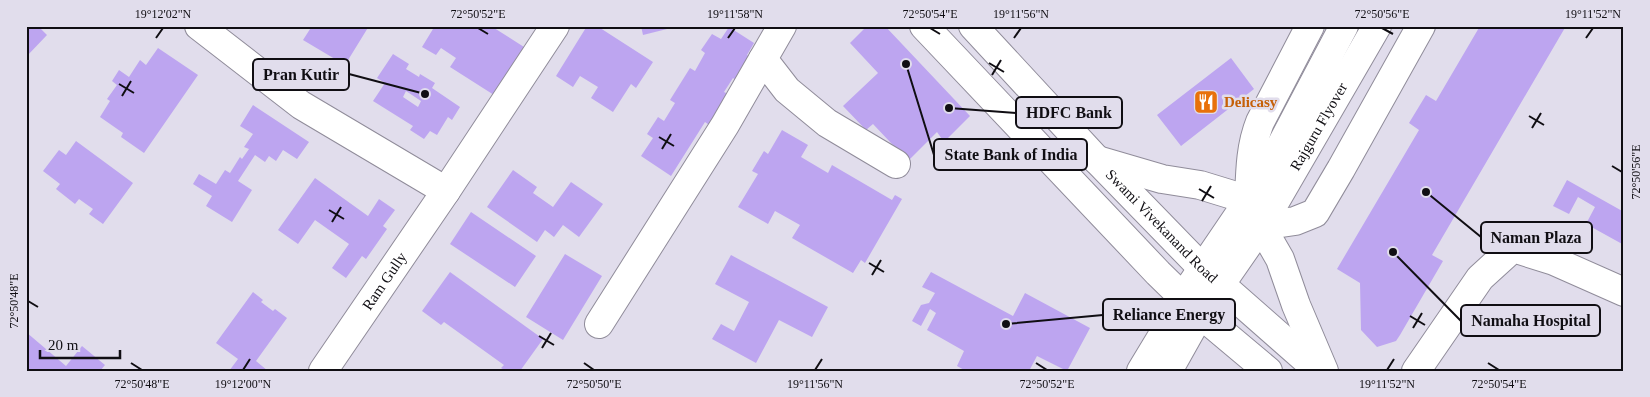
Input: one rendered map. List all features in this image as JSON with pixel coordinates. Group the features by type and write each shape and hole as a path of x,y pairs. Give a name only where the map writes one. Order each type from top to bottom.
{"street":[{"path":"199,26 301,105 446,191"},
{"name":"Ram Gully","path":"323,371 446,191 555,26"},
{"path":"599,324 725,124 782,26"},
{"path":"924,26 1158,273 1192,306 1268,371"},
{"name":"Swami Vivekanand Road","path":"973,26 1097,160 1211,276 1320,371"},
{"path":"1097,160 1162,179 1200,185 1249,200 1250,154 1255,134 1310,26"},
{"name":"Rajguru Flyover","path":"1211,276 1261,226 1288,157 1344,26"},
{"name":"Rajguru Flyover","path":"1211,276 1249,200 1288,157 1377,26"},
{"path":"1324,371 1296,305 1280,259 1261,226 1295,221 1315,212 1421,26"},
{"path":"763,59 787,90 827,123 896,164"},
{"path":"1416,371 1480,278 1514,248 1554,260 1624,292"},
{"path":"1168,371 1192,306 1211,276"},
{"path":"1141,371 1164,333 1192,306"}],"building":[{"path":"26,26 38,26 47,35 26,57"},
{"path":"312,26 369,26 345,65 303,40"},
{"path":"428,26 491,26 524,47 494,95 450,67 456,58 441,48 436,55 422,47 433,29"},
{"path":"587,26 597,26 653,62 636,88 631,84 613,112 591,98 598,87 580,76 573,87 556,76"},
{"path":"641,26 675,26 675,27 643,35"},
{"path":"867,26 885,26 970,116 944,142 937,132 908,161 873,124 866,130 843,106 878,73 850,43"},
{"path":"1480,26 1566,26 1432,255 1443,261 1400,335 1396,341 1377,347 1361,330 1360,283 1337,269 1419,130 1409,123 1426,95 1436,101"},
{"path":"729,27 754,43 747,55 752,58 737,81 733,78 724,92 732,96 712,127 705,122 671,176 641,156 653,138 647,134 658,117 664,121 675,103 670,100 690,68 695,71 705,53 701,50 712,34 721,39"},
{"path":"158,48 198,75 144,153 121,137 123,133 100,117 110,101 107,99 117,85 112,81 119,70 129,77 140,60 146,65"},
{"path":"393,54 409,64 406,69 419,77 420,74 435,83 432,88 460,107 452,120 448,117 437,135 430,131 424,139 410,130 413,126 373,101 385,83 377,78","holes":["406,91 421,101 418,107 403,97"]},
{"name":"Delicasy","path":"1231,58 1254,89 1181,146 1157,115"},
{"path":"253,105 309,142 297,159 283,150 276,161 269,156 265,162 255,155 238,181 252,190 232,222 206,206 212,196 193,184 199,174 216,184 225,170 230,173 240,157 242,159 249,149 244,147 253,134 240,126"},
{"path":"782,130 808,145 801,157 828,173 832,165 892,200 895,195 902,199 865,263 861,260 853,273 792,238 800,225 775,211 768,224 738,207 758,174 752,171 764,151 768,154"},
{"path":"76,141 133,183 103,224 89,214 93,209 79,199 75,204 56,189 60,184 43,171 59,150 66,155"},
{"path":"513,170 537,187 533,193 553,207 571,182 603,204 579,237 563,225 554,237 545,230 537,242 487,207"},
{"path":"315,178 368,216 379,199 395,210 383,226 387,229 366,259 362,256 346,278 332,268 349,244 315,220 298,244 278,230"},
{"path":"1567,180 1624,212 1624,245 1586,224 1595,207 1578,197 1569,214 1553,206"},
{"path":"471,212 536,256 515,287 450,244"},
{"path":"565,254 602,276 563,340 526,317"},
{"path":"731,255 828,307 812,337 779,320 756,363 712,339 721,324 734,331 749,302 715,284"},
{"path":"450,272 543,339 520,371 506,371 501,368 504,365 444,322 441,325 422,311"},
{"path":"931,272 1013,316 1025,293 1090,328 1067,371 1037,356 1029,371 966,371 957,366 964,351 927,330 936,313 930,309 921,326 912,321 921,305 929,303 935,293 922,287"},
{"path":"253,292 263,300 261,302 287,318 256,361 268,371 229,371 238,359 216,343"},
{"path":"26,332 66,366 82,346 105,365 100,371 26,371"}],"place":[{"name":"State Bank of India","path":"906,64"},
{"name":"Pran Kutir","path":"425,94"},
{"name":"Delicasy","path":"1206,102"},
{"name":"HDFC Bank","path":"949,108"},
{"name":"Naman Plaza","path":"1426,192"},
{"name":"Namaha Hospital","path":"1393,252"},
{"name":"Reliance Energy","path":"1006,324"}]}
